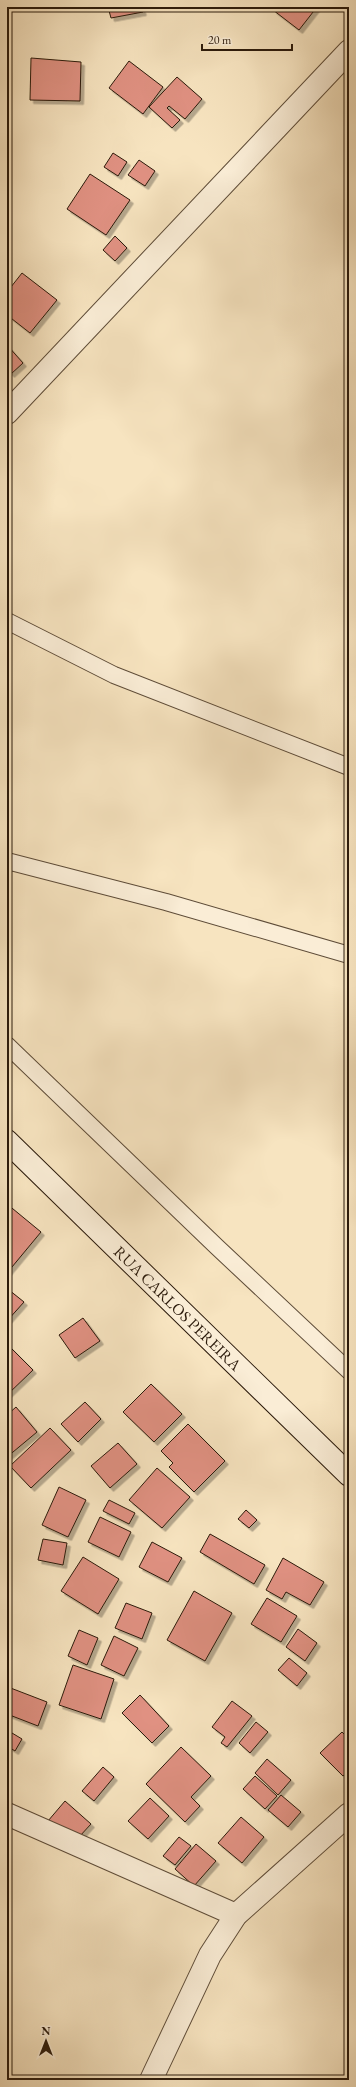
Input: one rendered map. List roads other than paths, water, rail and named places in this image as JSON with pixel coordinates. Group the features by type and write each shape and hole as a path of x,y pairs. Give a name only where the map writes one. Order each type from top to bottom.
{"street":[{"path":"7,414 349,51"},
{"name":"RUA CARLOS PEREIRA","path":"7,1141 349,1475"},
{"path":"7,1814 236,1915"},
{"path":"151,2080 210,1955 236,1915 349,1814"}],"lane":[{"path":"7,621 114,675 349,767"},
{"path":"7,861 166,902 349,955"},
{"path":"7,1045 216,1247 349,1371"}]}
